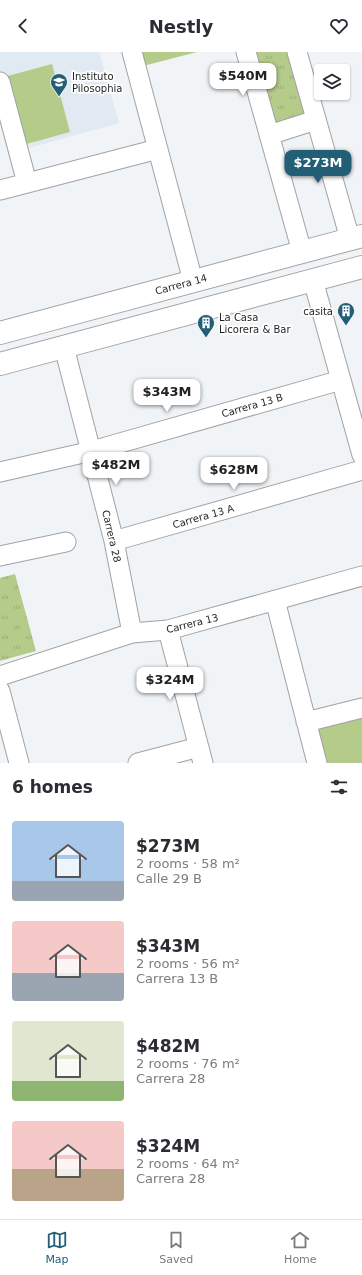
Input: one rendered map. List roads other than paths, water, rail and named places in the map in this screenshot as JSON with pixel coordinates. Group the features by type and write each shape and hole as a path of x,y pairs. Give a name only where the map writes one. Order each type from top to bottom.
{"street":[{"path":"132,52 194,281"},
{"path":"246,52 302,252"},
{"path":"297,52 316,120 356,237"},
{"path":"0,82 27,183"},
{"path":"269,135 316,120"},
{"path":"0,190 158,149"},
{"name":"Carrera 14","path":"1,329 194,281 356,237"},
{"path":"0,364 362,267"},
{"path":"313,280 362,455"},
{"name":"Carrera 28","path":"64,347 114,541 132,633"},
{"name":"Carrera 13 B","path":"0,472 92,451 341,380"},
{"name":"Carrera 13 A","path":"114,541 362,470"},
{"path":"0,556 66,542"},
{"name":"Carrera 13","path":"0,676 132,633 168,630 362,576"},
{"path":"275,600 317,763"},
{"path":"138,763 201,755 168,630"},
{"path":"0,691 19,763"},
{"path":"306,722 362,708"}],"place":[{"name":"Instituto Pilosophia","path":"59,97"},
{"name":"casita","path":"346,326"},
{"name":"La Casa Licorera & Bar","path":"206,338"}]}
